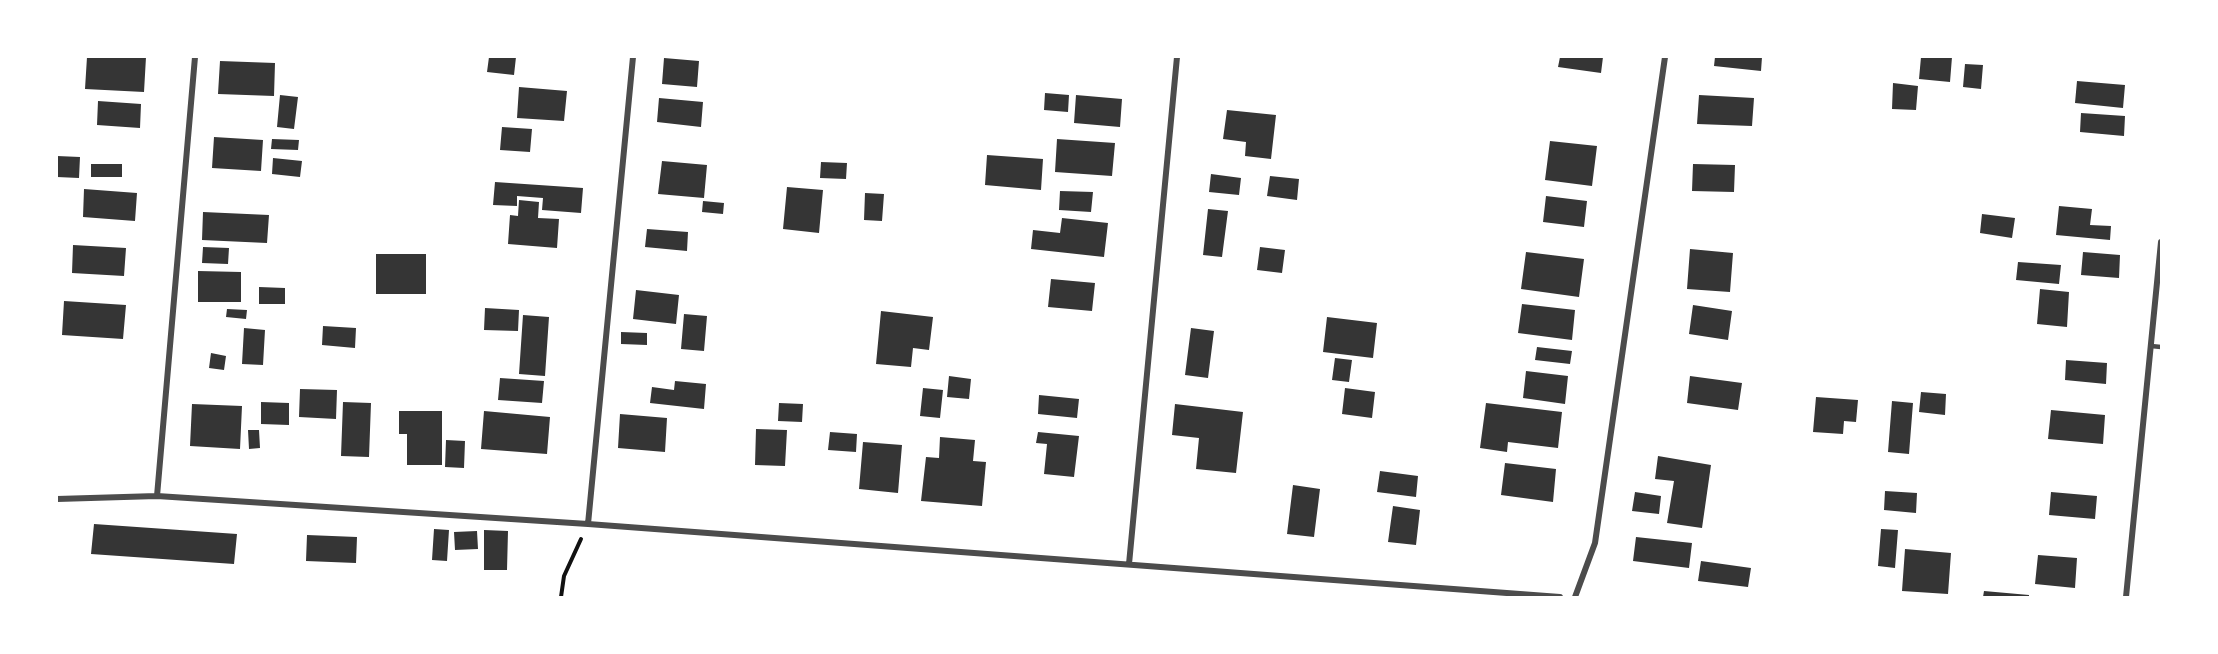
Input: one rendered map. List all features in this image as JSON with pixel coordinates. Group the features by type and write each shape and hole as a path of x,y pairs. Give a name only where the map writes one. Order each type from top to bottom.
{"street":[{"path":"157,496 195,57"},
{"path":"588,524 633,57"},
{"path":"1129,564 1177,57"},
{"path":"1575,597 1595,543 1665,57"},
{"path":"2126,597 2161,242"},
{"path":"57,499 157,496 588,524 1560,597"}],"lane":[{"path":"2151,346 2161,347"}],"path":[{"path":"561,597 564,576 588,524"}],"building":[{"path":"87,57 146,57 144,92 85,89"},
{"path":"489,57 516,57 514,75 487,72"},
{"path":"1560,57 1603,57 1601,73 1558,67"},
{"path":"1715,57 1762,57 1761,71 1714,66"},
{"path":"1921,57 1952,57 1950,82 1919,79"},
{"path":"664,58 699,61 697,87 662,84"},
{"path":"220,61 275,63 274,96 218,94"},
{"path":"1965,64 1983,65 1981,89 1963,87"},
{"path":"2077,81 2125,85 2123,108 2075,103"},
{"path":"1893,83 1918,86 1916,110 1892,109"},
{"path":"519,87 567,91 564,121 517,118"},
{"path":"1045,93 1069,95 1068,112 1044,110"},
{"path":"280,95 298,97 294,129 277,127"},
{"path":"1076,95 1122,99 1120,127 1074,123"},
{"path":"1699,95 1754,98 1752,126 1697,124"},
{"path":"659,98 703,102 701,127 657,122"},
{"path":"98,101 141,104 140,128 97,125"},
{"path":"1227,110 1276,115 1271,159 1245,156 1246,142 1223,139"},
{"path":"2081,113 2125,116 2124,136 2080,132"},
{"path":"502,127 532,129 530,152 500,150"},
{"path":"214,137 263,140 261,171 212,168"},
{"path":"272,139 299,140 298,150 271,149"},
{"path":"1057,139 1115,143 1112,176 1055,172"},
{"path":"1550,141 1597,146 1592,186 1545,180"},
{"path":"987,155 1043,159 1041,190 985,185"},
{"path":"57,156 80,157 79,178 57,177"},
{"path":"273,158 302,161 300,177 272,174"},
{"path":"662,161 707,165 704,198 658,194"},
{"path":"821,162 847,163 846,179 820,178"},
{"path":"91,164 122,164 122,177 91,177"},
{"path":"1693,164 1735,165 1734,192 1692,191"},
{"path":"1211,174 1241,178 1239,195 1209,192"},
{"path":"1270,176 1299,179 1297,200 1267,196"},
{"path":"495,182 583,188 581,213 542,210 543,198 517,196 517,206 493,205"},
{"path":"787,187 823,190 819,233 783,229"},
{"path":"84,189 137,193 135,221 83,217"},
{"path":"1060,191 1093,192 1091,212 1059,210"},
{"path":"865,193 884,194 882,221 864,220"},
{"path":"1546,196 1587,201 1584,227 1543,222"},
{"path":"519,200 539,202 538,218 559,219 557,248 508,244 510,215 518,216"},
{"path":"703,201 724,203 723,214 702,212"},
{"path":"2059,206 2092,209 2090,225 2111,226 2110,240 2056,235"},
{"path":"1208,209 1228,211 1222,257 1203,255"},
{"path":"203,212 269,215 267,243 202,240"},
{"path":"1982,214 2015,218 2012,238 1980,233"},
{"path":"1062,218 1108,223 1104,257 1031,249 1033,230 1060,233"},
{"path":"647,229 688,232 687,251 645,247"},
{"path":"73,245 126,248 124,276 72,273"},
{"path":"203,247 229,248 228,264 202,263"},
{"path":"1260,247 1285,250 1282,273 1257,270"},
{"path":"1690,249 1733,253 1730,292 1687,289"},
{"path":"1526,252 1584,259 1579,297 1521,289"},
{"path":"2083,252 2120,255 2119,278 2081,275"},
{"path":"376,254 426,254 426,294 376,294"},
{"path":"2018,262 2061,265 2059,284 2016,280"},
{"path":"198,271 241,272 241,302 198,302"},
{"path":"1051,279 1095,283 1092,311 1048,307"},
{"path":"259,287 285,288 285,304 259,304"},
{"path":"2040,289 2069,292 2067,327 2037,324"},
{"path":"636,290 679,295 676,324 633,319"},
{"path":"64,301 126,305 123,339 62,335"},
{"path":"1522,304 1575,310 1572,340 1518,333"},
{"path":"1693,305 1732,311 1728,340 1689,334"},
{"path":"485,308 519,310 518,331 484,330"},
{"path":"227,309 247,310 246,319 226,317"},
{"path":"881,311 933,317 929,350 913,348 911,367 876,364"},
{"path":"684,314 707,316 704,351 681,349"},
{"path":"523,315 549,317 545,376 519,374"},
{"path":"1327,317 1377,323 1373,358 1323,352"},
{"path":"323,326 356,328 355,348 322,345"},
{"path":"244,328 265,330 263,365 242,364"},
{"path":"1191,328 1214,331 1208,378 1185,375"},
{"path":"621,332 647,333 647,345 621,344"},
{"path":"1537,347 1572,351 1570,364 1535,360"},
{"path":"211,353 226,356 224,370 209,368"},
{"path":"1335,358 1352,360 1349,382 1332,380"},
{"path":"2066,360 2107,363 2106,384 2065,380"},
{"path":"1526,371 1568,376 1565,404 1523,398"},
{"path":"949,376 971,379 969,399 947,397"},
{"path":"1690,376 1742,383 1738,410 1687,403"},
{"path":"500,378 544,381 542,403 498,400"},
{"path":"675,381 706,384 704,409 650,403 652,387 674,390"},
{"path":"923,388 943,390 940,418 920,416"},
{"path":"1345,388 1375,392 1372,418 1342,414"},
{"path":"300,389 337,390 336,419 299,417"},
{"path":"1921,392 1946,394 1945,415 1919,412"},
{"path":"1039,395 1079,399 1077,418 1038,414"},
{"path":"1816,397 1858,400 1856,422 1844,421 1843,434 1813,432"},
{"path":"1892,401 1913,403 1909,454 1888,452"},
{"path":"261,402 289,403 289,425 261,424"},
{"path":"343,402 371,403 369,457 341,456"},
{"path":"779,403 803,404 802,422 778,421"},
{"path":"1486,403 1562,412 1558,448 1508,442 1507,452 1480,448"},
{"path":"192,404 242,406 240,449 190,446"},
{"path":"1175,404 1243,412 1236,473 1196,469 1199,438 1172,435"},
{"path":"2051,410 2105,415 2103,444 2048,439"},
{"path":"399,411 442,411 442,465 407,465 407,434 399,434"},
{"path":"484,411 550,417 547,454 481,449"},
{"path":"620,414 667,418 665,452 618,448"},
{"path":"756,429 787,430 785,466 755,465"},
{"path":"248,430 259,430 260,448 249,449"},
{"path":"830,432 857,434 856,452 828,450"},
{"path":"1038,432 1079,436 1074,477 1044,474 1047,444 1036,443"},
{"path":"940,437 975,440 973,461 986,462 982,506 921,501 926,457 939,458"},
{"path":"446,440 465,441 464,468 445,467"},
{"path":"863,442 902,445 898,493 859,489"},
{"path":"1658,456 1711,465 1702,528 1667,523 1674,481 1655,479"},
{"path":"1505,463 1556,469 1553,502 1501,495"},
{"path":"1380,471 1418,476 1416,497 1377,492"},
{"path":"1293,485 1320,489 1314,537 1287,534"},
{"path":"1885,491 1917,493 1916,513 1884,510"},
{"path":"1635,492 1661,496 1659,514 1632,511"},
{"path":"2051,492 2097,496 2095,519 2049,515"},
{"path":"1393,506 1420,510 1416,545 1388,542"},
{"path":"94,524 237,534 234,564 91,554"},
{"path":"434,529 449,530 447,561 432,560"},
{"path":"1881,529 1898,530 1895,568 1878,566"},
{"path":"484,530 508,531 507,570 484,570"},
{"path":"477,531 478,549 455,550 454,532"},
{"path":"307,535 357,537 356,563 306,561"},
{"path":"1636,537 1692,543 1689,568 1633,561"},
{"path":"1905,549 1951,553 1948,594 1902,591"},
{"path":"2038,555 2077,558 2075,588 2035,584"},
{"path":"1701,561 1751,568 1748,587 1698,581"},
{"path":"1984,591 2029,595 2029,597 1983,597"}]}
